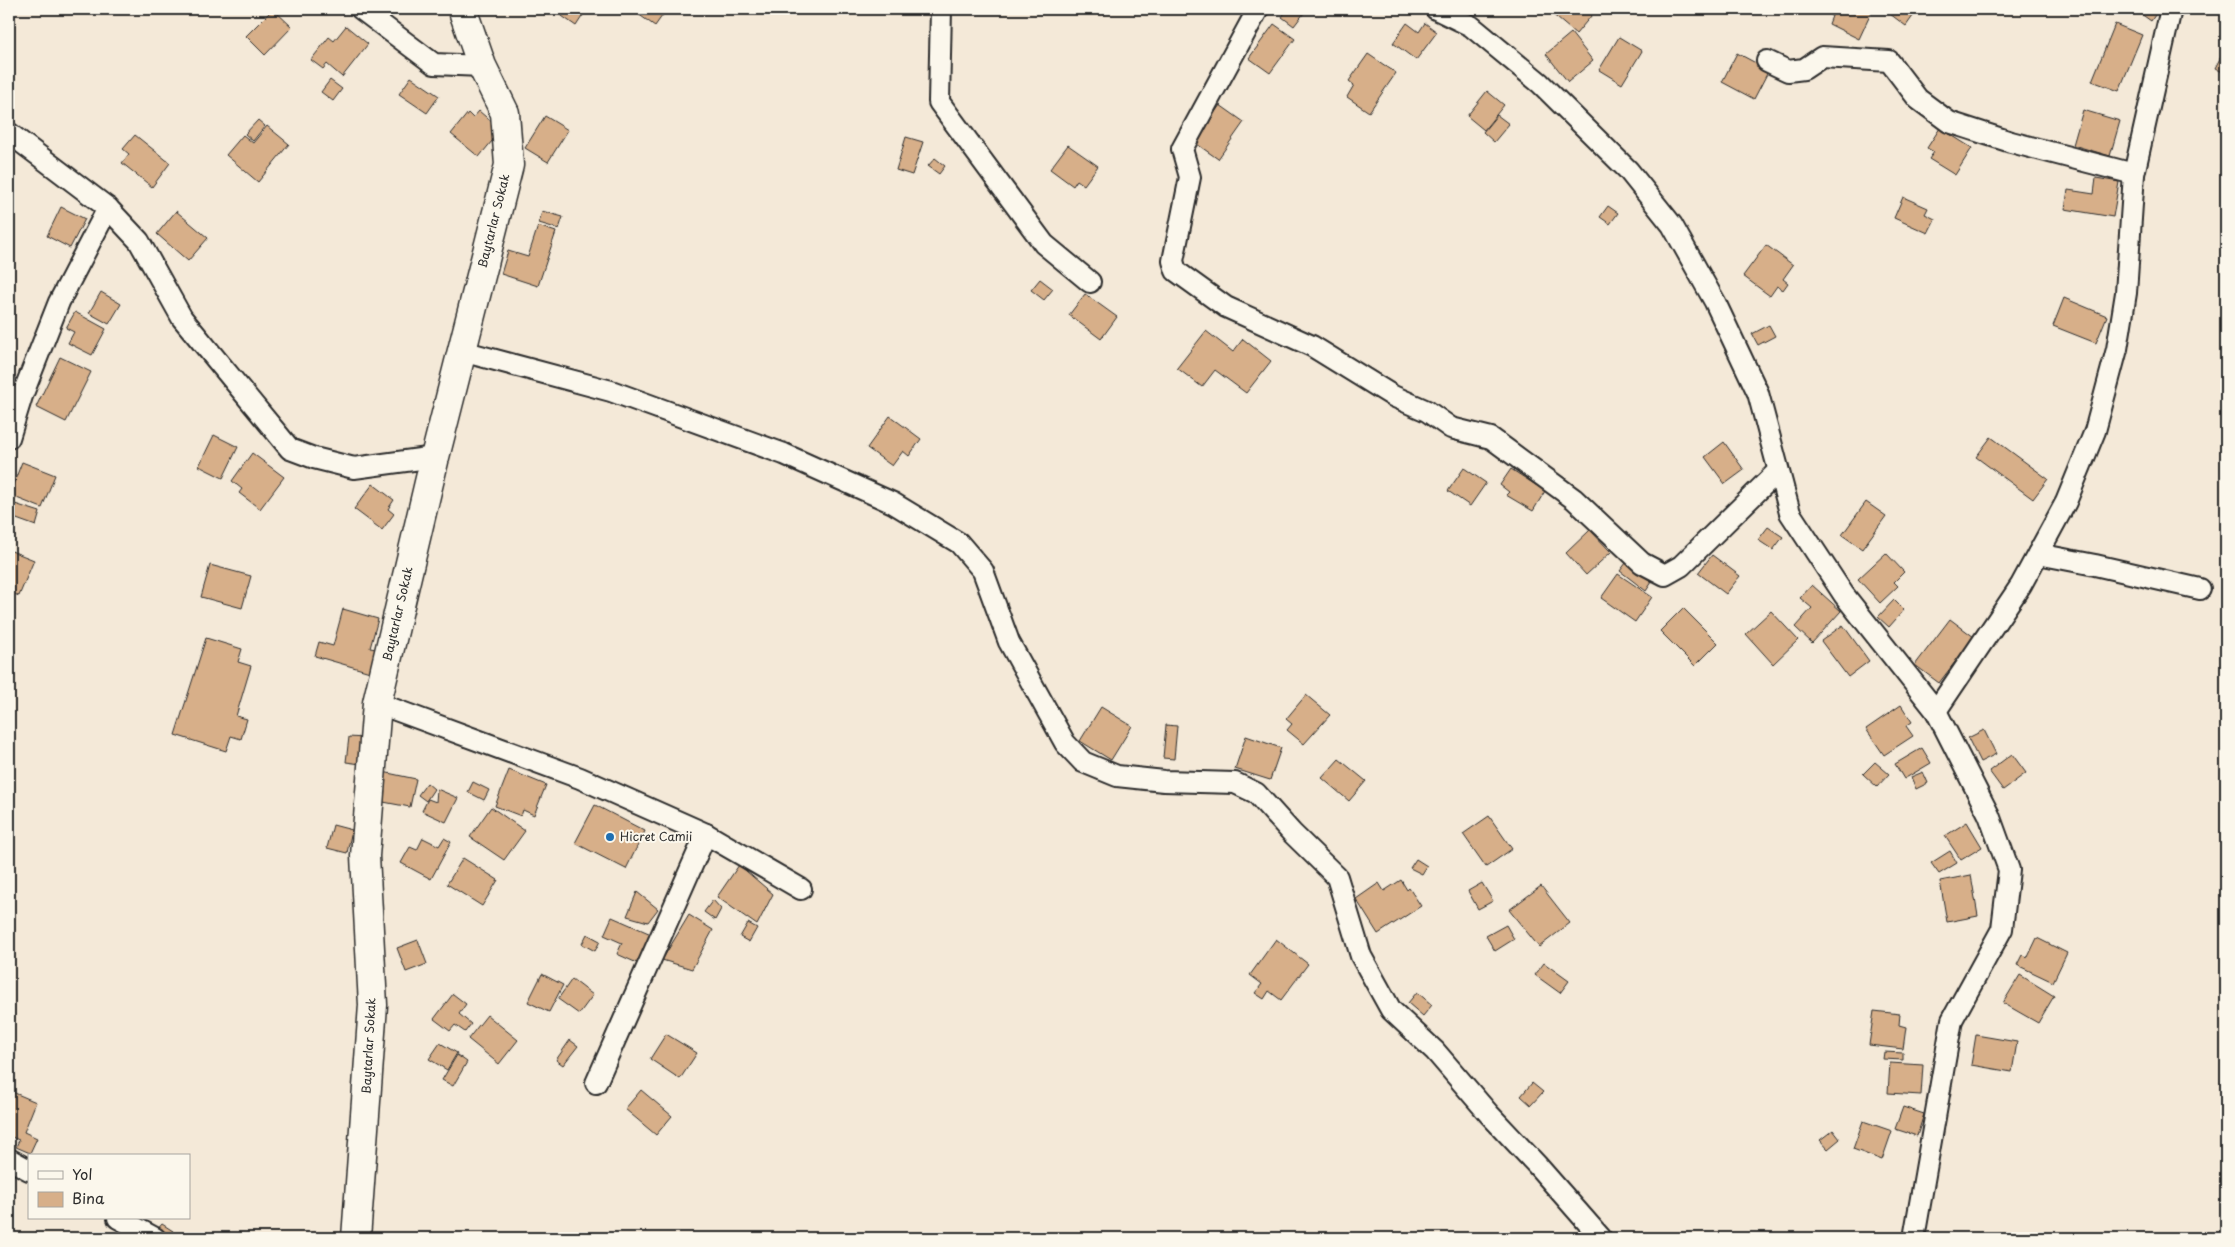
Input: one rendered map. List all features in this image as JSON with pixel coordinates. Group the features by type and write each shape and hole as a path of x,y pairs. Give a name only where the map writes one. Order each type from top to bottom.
{"street":[{"path":"361,9 434,64 482,66"},
{"name":"Baytarlar Sokak","path":"356,1238 373,1005 365,856 377,703 435,457 509,165 505,113 482,66 464,14 465,9"},
{"path":"942,9 939,102 1044,244 1090,282"},
{"path":"1258,9 1182,149 1190,177 1172,260 1176,271 1226,307 1312,346 1393,396 1426,411 1451,428 1491,438 1574,500 1642,562 1665,575 1681,566 1778,471"},
{"path":"1436,9 1471,26 1540,83 1628,170 1672,225 1716,302 1758,393 1790,513 1844,595 1936,710 1989,815 2009,870 2002,929 1952,1020 1914,1238"},
{"path":"1936,710 2010,601 2038,554 2066,502 2095,431 2117,349 2126,293 2134,174 2171,9"},
{"path":"1767,61 1788,71 1804,69 1822,57 1889,61 1918,99 1949,122 2011,142 2134,174"},
{"path":"9,132 108,208 139,241 182,318 290,449 314,458 354,468 435,457"},
{"path":"9,438 22,396 59,302 108,208"},
{"path":"462,351 610,391 784,454 893,504 958,543 983,571 1009,642 1065,743 1084,762 1117,776 1164,781 1235,783 1256,793 1292,833 1337,877 1361,956 1390,1010 1435,1051 1601,1238"},
{"path":"2038,554 2200,589"},
{"path":"377,703 580,778 706,834 801,889"},
{"path":"596,1083 706,834"},
{"path":"9,1159 28,1169"},
{"path":"122,1220 155,1238"}],"building":[{"path":"273,9 292,27 265,55 246,36"},
{"path":"552,9 587,9 576,26"},
{"path":"631,9 667,9 655,26"},
{"path":"1283,9 1307,9 1294,26 1282,17 1286,11"},
{"path":"1555,9 1597,9 1576,34 1551,13"},
{"path":"1824,9 1869,9 1872,11 1859,39 1829,24 1832,16 1822,11"},
{"path":"1894,9 1918,9 1906,26 1890,14"},
{"path":"2139,9 2159,9 2151,21 2137,11"},
{"path":"1407,23 1419,32 1425,23 1437,32 1416,60 1393,43"},
{"path":"1274,24 1295,39 1270,73 1249,58"},
{"path":"2115,24 2142,35 2119,91 2092,81"},
{"path":"346,26 368,44 342,77 327,64 323,69 311,60 329,37 334,41"},
{"path":"1571,33 1593,61 1568,82 1546,54"},
{"path":"1619,37 1642,51 1622,84 1599,70"},
{"path":"2226,47 2226,74 2215,68"},
{"path":"1737,53 1769,70 1754,99 1722,82"},
{"path":"1368,54 1396,73 1369,112 1347,97 1354,85 1349,81"},
{"path":"411,77 439,96 427,113 399,94"},
{"path":"330,80 342,89 333,101 321,92"},
{"path":"1487,91 1504,105 1484,130 1467,116"},
{"path":"1220,105 1244,122 1218,159 1194,142"},
{"path":"2083,110 2120,121 2110,156 2073,145"},
{"path":"479,111 501,130 479,157 451,134 468,113 473,118"},
{"path":"1497,115 1509,124 1494,142 1483,132"},
{"path":"545,116 568,130 548,162 525,148"},
{"path":"258,120 265,126 253,141 245,134"},
{"path":"267,126 289,144 258,182 226,155 243,135 253,143"},
{"path":"1940,128 1972,148 1955,175 1929,159 1934,152 1927,148"},
{"path":"135,135 170,163 152,187 122,163 129,154 123,149"},
{"path":"906,137 923,142 912,175 896,170"},
{"path":"1068,145 1098,166 1084,185 1077,180 1073,186 1050,169"},
{"path":"935,158 945,166 939,174 928,166"},
{"path":"2096,178 2119,182 2113,217 2065,209 2068,190 2094,194"},
{"path":"1903,197 1928,208 1925,214 1935,219 1928,233 1894,218"},
{"path":"1608,206 1618,213 1610,224 1600,217"},
{"path":"61,207 85,219 70,248 47,236"},
{"path":"176,211 208,238 188,261 157,234"},
{"path":"542,211 563,217 559,229 539,223"},
{"path":"538,226 556,232 538,286 501,274 508,251 528,257"},
{"path":"1766,245 1793,265 1783,279 1788,283 1783,290 1777,286 1770,296 1743,276"},
{"path":"1040,279 1053,289 1044,300 1031,290"},
{"path":"101,292 121,304 109,324 89,313"},
{"path":"1085,294 1117,317 1101,339 1069,315"},
{"path":"2064,298 2107,316 2096,343 2053,326"},
{"path":"75,312 106,329 92,355 68,343 74,332 66,328"},
{"path":"1769,325 1775,336 1758,345 1752,334"},
{"path":"1206,331 1233,352 1243,339 1271,361 1246,393 1215,370 1202,387 1177,368"},
{"path":"60,357 91,372 66,422 36,407"},
{"path":"890,416 921,439 909,456 903,451 892,466 867,448"},
{"path":"214,435 238,447 223,478 199,466"},
{"path":"1991,437 2048,479 2033,499 1976,457"},
{"path":"1724,442 1744,470 1725,484 1705,457"},
{"path":"252,453 284,477 260,509 239,493 242,489 232,481"},
{"path":"22,462 55,475 42,508 9,495"},
{"path":"1464,468 1486,483 1470,506 1448,491"},
{"path":"1511,469 1545,491 1533,511 1506,495 1509,492 1500,485"},
{"path":"373,484 394,500 388,509 394,514 382,530 354,509"},
{"path":"1866,502 1886,516 1862,549 1842,535"},
{"path":"15,504 40,512 36,526 11,517"},
{"path":"1768,527 1783,537 1773,550 1758,540"},
{"path":"1590,530 1611,552 1586,575 1566,553"},
{"path":"9,550 34,560 19,596 9,592"},
{"path":"1886,553 1904,572 1894,582 1898,586 1880,603 1858,579"},
{"path":"1712,555 1740,576 1726,594 1698,573"},
{"path":"1626,563 1652,582 1646,591 1620,571"},
{"path":"210,565 251,576 242,608 201,597"},
{"path":"1618,574 1652,597 1635,622 1601,598"},
{"path":"1812,585 1841,611 1812,643 1795,627 1812,608 1800,598"},
{"path":"1894,600 1904,610 1889,627 1878,617"},
{"path":"1683,608 1718,643 1695,666 1660,631"},
{"path":"343,609 378,619 370,648 376,649 370,672 315,656 319,642 333,646"},
{"path":"1771,611 1798,640 1773,664 1746,634"},
{"path":"1950,619 1974,637 1939,683 1915,665"},
{"path":"1843,625 1869,661 1848,677 1821,641"},
{"path":"206,638 242,649 238,662 251,666 236,716 247,719 241,739 231,736 226,751 175,735"},
{"path":"1306,695 1330,715 1304,744 1287,730 1292,724 1286,719"},
{"path":"1901,705 1912,722 1906,726 1913,736 1884,755 1866,729"},
{"path":"1101,707 1132,726 1111,760 1080,741"},
{"path":"1166,725 1177,726 1174,759 1163,758"},
{"path":"1984,730 1996,754 1980,762 1968,738"},
{"path":"1246,736 1281,748 1270,780 1235,769"},
{"path":"349,737 364,738 361,764 346,762"},
{"path":"1922,748 1931,763 1904,779 1895,764"},
{"path":"2012,754 2026,773 2003,790 1989,771"},
{"path":"1339,759 1366,781 1349,801 1322,778"},
{"path":"1875,762 1889,774 1877,787 1863,774"},
{"path":"509,770 546,785 534,815 523,810 521,816 495,806"},
{"path":"383,772 416,779 410,807 378,801"},
{"path":"1923,772 1928,783 1916,789 1911,777"},
{"path":"473,782 489,790 484,800 468,792"},
{"path":"427,783 434,789 426,801 418,795"},
{"path":"437,789 458,798 446,822 422,811 428,799 436,802"},
{"name":"Hicret Camii","path":"595,805 645,831 626,869 575,843"},
{"path":"491,807 525,831 504,860 470,837"},
{"path":"1489,816 1512,849 1486,867 1463,834"},
{"path":"1967,822 1982,847 1961,860 1945,836"},
{"path":"333,825 352,830 347,853 327,848"},
{"path":"423,838 439,846 444,838 451,842 431,879 401,863 410,847 417,850"},
{"path":"1950,851 1957,863 1939,874 1931,863"},
{"path":"463,858 498,880 482,906 447,884"},
{"path":"1416,859 1427,866 1422,874 1410,868"},
{"path":"739,865 773,894 757,925 717,897"},
{"path":"1971,875 1978,916 1947,922 1940,881"},
{"path":"1401,880 1421,906 1378,934 1356,899 1379,883 1384,891"},
{"path":"1482,883 1493,901 1478,909 1468,891"},
{"path":"1541,886 1570,923 1539,947 1509,910"},
{"path":"637,892 658,909 648,922 627,916"},
{"path":"713,900 721,909 715,920 704,912"},
{"path":"689,915 713,930 692,969 662,960"},
{"path":"612,917 651,934 637,963 617,954 622,943 604,935"},
{"path":"748,923 757,928 749,942 740,937"},
{"path":"1506,925 1514,939 1495,951 1486,936"},
{"path":"587,934 600,941 595,951 582,944"},
{"path":"2037,938 2067,953 2053,982 2017,965 2022,955 2028,957"},
{"path":"1276,939 1308,964 1281,1000 1269,991 1264,999 1255,993 1262,984 1250,975"},
{"path":"418,940 427,964 406,972 397,948"},
{"path":"1544,963 1569,981 1560,993 1535,975"},
{"path":"542,974 563,985 549,1012 528,1002"},
{"path":"2020,975 2054,996 2038,1023 2003,1003"},
{"path":"572,979 593,995 579,1014 558,999"},
{"path":"1417,992 1432,1005 1423,1016 1408,1003"},
{"path":"453,994 466,1004 459,1014 471,1024 465,1032 455,1025 450,1031 434,1019"},
{"path":"1874,1011 1900,1014 1899,1025 1906,1027 1903,1049 1869,1045"},
{"path":"487,1015 518,1040 499,1064 468,1039"},
{"path":"666,1034 697,1053 680,1079 650,1059"},
{"path":"1976,1035 2017,1042 2012,1072 1971,1065"},
{"path":"570,1040 578,1046 563,1065 556,1060"},
{"path":"440,1043 457,1053 447,1070 429,1059"},
{"path":"1884,1052 1903,1053 1903,1060 1883,1059"},
{"path":"457,1055 467,1062 453,1086 442,1080"},
{"path":"1890,1063 1923,1065 1921,1095 1888,1093"},
{"path":"1532,1083 1543,1092 1531,1105 1521,1096"},
{"path":"641,1090 672,1116 656,1135 625,1109"},
{"path":"10,1091 36,1102 24,1132 37,1138 30,1153 16,1147 19,1140 9,1136"},
{"path":"1903,1107 1924,1114 1917,1136 1895,1129"},
{"path":"1863,1121 1892,1131 1882,1160 1853,1149"},
{"path":"1833,1130 1840,1139 1828,1149 1820,1140"},
{"path":"162,1224 173,1231 168,1238 155,1232"}],"place":[{"name":"Hicret Camii","path":"610,837"}]}
